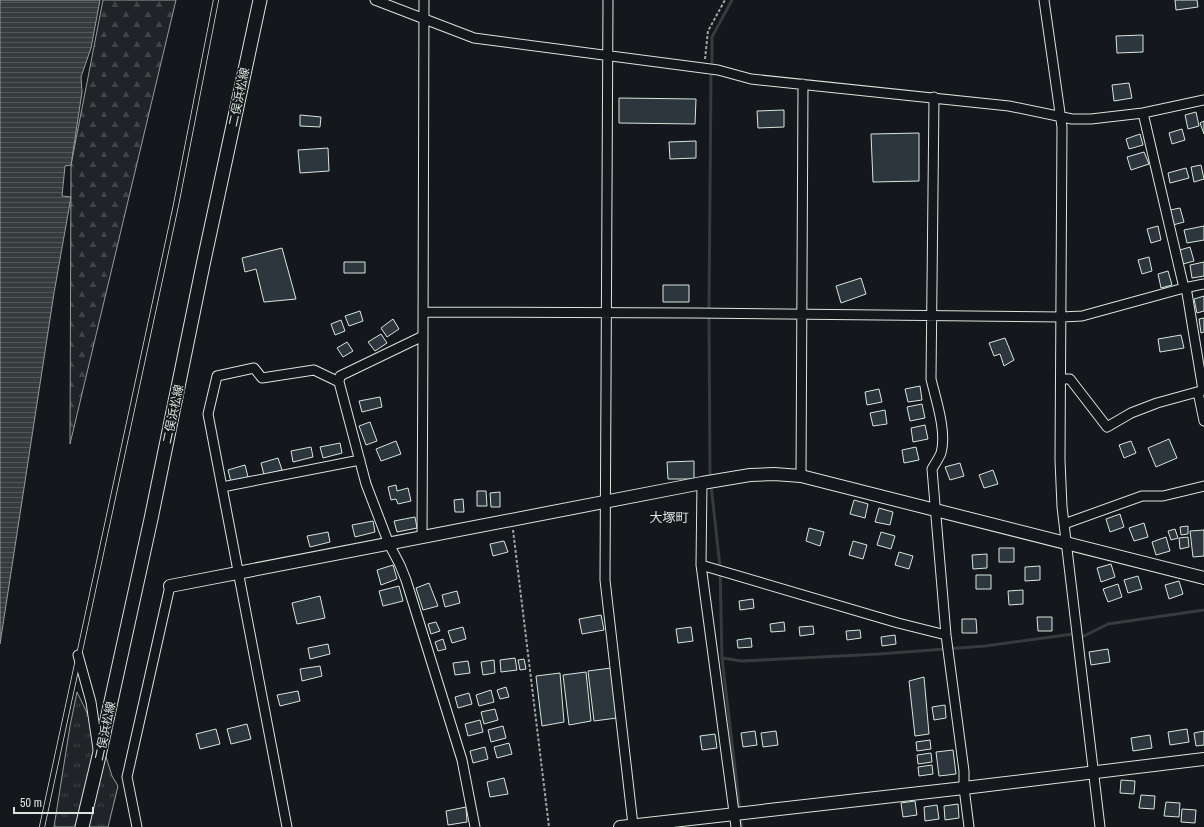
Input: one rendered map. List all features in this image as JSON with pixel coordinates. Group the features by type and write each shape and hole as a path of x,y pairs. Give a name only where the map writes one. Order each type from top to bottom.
{"main road":[{"name":"二俣浜松線","path":"82,827 151,519 203,265 260,0"}],"street":[{"path":"375,0 474,38 718,70 751,79 1009,106 1072,119 1090,120 1143,113 1204,100"},
{"path":"422,538 424,0"},
{"path":"608,0 605,580 633,825"},
{"path":"1044,0 1062,116 1060,460 1062,507 1100,827"},
{"path":"801,476 803,84"},
{"path":"934,97 931,379 942,431 941,452 932,469 947,648 964,771 964,788 969,827"},
{"path":"1143,113 1185,288 1202,391 1204,421"},
{"path":"424,312 607,312 1062,317 1082,316 1204,284"},
{"path":"423,336 340,376 340,382 366,484 389,544 406,580 462,760 475,827"},
{"path":"287,827 208,414 217,376 254,368 262,378 314,370 340,382"},
{"path":"1061,379 1070,379 1107,427 1144,408 1202,391"},
{"path":"222,487 360,460"},
{"path":"137,827 127,777 170,586 702,483 750,475 774,474 801,476 1204,578"},
{"path":"702,483 701,565 736,827"},
{"path":"1064,524 1142,496 1163,496 1204,486"},
{"path":"701,565 898,623 946,635"},
{"path":"78,654 91,702 99,756"},
{"path":"620,827 1204,759"}],"lane":[{"path":"42,827 174,213 216,0"}],"path":[{"path":"704,69 708,31 725,0"},
{"path":"512,520 549,827"}],"green space":[{"path":"103,0 176,0 70,444 71,165"},
{"path":"77,692 102,744 112,776 118,786 108,827 54,827"}],"shaded area":[{"path":"0,0 100,0 91,48 81,77 82,92 71,165 65,166 62,196 71,197 54,293 0,644"}],"building":[{"path":"1175,0 1197,0 1198,7 1176,10"},
{"path":"1143,35 1143,52 1117,53 1116,36"},
{"path":"1129,83 1132,98 1114,101 1112,85"},
{"path":"619,98 696,99 695,124 619,123"},
{"path":"784,110 784,127 758,128 757,111"},
{"path":"1196,112 1199,126 1188,129 1185,115"},
{"path":"300,115 321,117 320,127 300,126"},
{"path":"1204,121 1204,134 1200,123"},
{"path":"1182,129 1185,140 1172,144 1169,133"},
{"path":"919,133 919,181 873,182 871,134"},
{"path":"1140,134 1143,145 1129,149 1126,139"},
{"path":"696,141 696,158 670,159 669,142"},
{"path":"328,148 329,171 300,173 298,150"},
{"path":"1144,152 1149,164 1131,170 1127,157"},
{"path":"1201,165 1204,179 1194,182 1191,167"},
{"path":"1186,168 1189,178 1170,183 1168,173"},
{"path":"1180,208 1184,222 1173,225 1170,210"},
{"path":"1158,226 1161,240 1151,243 1147,229"},
{"path":"1204,226 1204,240 1187,243 1184,230"},
{"path":"1190,247 1194,261 1183,264 1180,250"},
{"path":"282,248 296,299 264,302 256,269 245,272 242,258"},
{"path":"1149,257 1152,271 1142,274 1138,260"},
{"path":"344,262 365,262 365,273 344,273"},
{"path":"1204,262 1204,276 1192,278 1190,265"},
{"path":"1168,271 1172,285 1161,288 1158,274"},
{"path":"861,278 866,294 841,303 836,286"},
{"path":"663,285 689,285 689,302 663,302"},
{"path":"1204,296 1204,311 1197,313 1194,299"},
{"path":"360,311 363,321 349,326 345,316"},
{"path":"1204,318 1204,332 1201,333 1199,319"},
{"path":"393,319 399,329 387,337 381,328"},
{"path":"341,320 345,331 335,335 331,324"},
{"path":"381,334 387,343 375,351 368,342"},
{"path":"1181,335 1184,348 1160,352 1158,339"},
{"path":"1005,338 1014,360 1004,366 1000,354 994,356 989,343"},
{"path":"347,342 353,351 343,357 337,348"},
{"path":"920,386 922,400 908,402 905,389"},
{"path":"879,389 882,402 867,405 865,392"},
{"path":"380,397 382,407 362,412 359,401"},
{"path":"922,404 925,418 910,421 907,407"},
{"path":"885,410 887,424 873,426 870,413"},
{"path":"370,422 377,441 366,445 359,426"},
{"path":"925,425 928,439 913,442 911,428"},
{"path":"1169,439 1177,458 1156,467 1148,448"},
{"path":"396,441 401,454 381,461 376,449"},
{"path":"1131,441 1136,453 1124,458 1119,445"},
{"path":"340,443 342,453 323,458 320,447"},
{"path":"311,447 313,457 293,462 291,451"},
{"path":"916,447 919,460 904,463 902,450"},
{"path":"278,458 282,470 264,475 261,463"},
{"path":"694,461 694,479 668,479 667,462"},
{"path":"960,463 964,476 950,480 945,467"},
{"path":"245,465 248,477 231,482 228,470"},
{"path":"993,470 998,484 984,488 979,475"},
{"path":"396,485 397,491 408,488 411,501 398,504 396,499 391,500 388,487"},
{"path":"477,491 486,491 487,506 477,506"},
{"path":"500,492 500,507 491,507 490,493"},
{"path":"463,499 464,512 455,512 454,500"},
{"path":"854,500 868,504 865,518 850,514"},
{"path":"879,508 893,512 890,525 875,522"},
{"path":"1120,514 1124,527 1110,532 1106,519"},
{"path":"415,517 417,528 397,532 394,521"},
{"path":"373,521 375,532 355,537 352,525"},
{"path":"1144,523 1148,537 1134,541 1129,528"},
{"path":"1188,526 1188,534 1181,535 1180,527"},
{"path":"809,528 824,532 820,546 806,541"},
{"path":"1175,529 1178,538 1171,540 1168,531"},
{"path":"1204,530 1204,556 1193,557 1190,531"},
{"path":"328,532 330,542 310,547 307,536"},
{"path":"881,532 895,536 891,549 877,545"},
{"path":"1166,537 1170,551 1156,555 1152,542"},
{"path":"1188,537 1189,547 1180,549 1179,538"},
{"path":"504,541 508,552 493,556 490,544"},
{"path":"853,541 867,545 863,559 849,555"},
{"path":"999,548 1014,548 1014,562 999,562"},
{"path":"899,552 913,556 909,569 895,565"},
{"path":"987,554 987,568 973,569 972,555"},
{"path":"1111,564 1115,577 1101,582 1097,568"},
{"path":"393,565 397,579 381,585 377,570"},
{"path":"1040,566 1040,580 1025,581 1025,567"},
{"path":"976,575 991,575 991,589 976,589"},
{"path":"1138,576 1142,589 1128,593 1124,580"},
{"path":"1179,581 1183,594 1169,599 1165,585"},
{"path":"429,583 438,606 423,610 416,588"},
{"path":"1118,584 1122,597 1108,602 1103,589"},
{"path":"399,586 403,601 383,606 379,591"},
{"path":"1023,590 1023,604 1009,605 1008,591"},
{"path":"457,591 460,603 445,607 442,595"},
{"path":"320,596 325,618 297,624 292,603"},
{"path":"753,599 754,608 740,610 739,601"},
{"path":"601,615 604,630 582,634 579,619"},
{"path":"1037,617 1052,617 1052,631 1038,631"},
{"path":"962,619 976,619 977,633 962,633"},
{"path":"436,622 440,631 431,634 428,624"},
{"path":"784,622 785,631 771,632 770,624"},
{"path":"813,626 814,634 800,636 799,627"},
{"path":"463,627 466,639 452,643 448,631"},
{"path":"691,627 693,641 678,643 676,629"},
{"path":"860,630 861,638 847,640 846,631"},
{"path":"895,635 896,644 882,646 881,637"},
{"path":"751,638 752,647 738,648 737,640"},
{"path":"443,639 446,649 438,651 435,642"},
{"path":"328,644 330,654 310,659 308,648"},
{"path":"1108,649 1110,662 1091,665 1089,652"},
{"path":"515,658 517,670 501,672 500,660"},
{"path":"524,659 526,669 520,670 518,660"},
{"path":"494,660 495,673 483,675 481,662"},
{"path":"468,661 470,673 455,675 453,663"},
{"path":"320,666 322,676 302,681 300,669"},
{"path":"611,668 617,718 594,721 588,671"},
{"path":"586,672 591,721 569,725 563,675"},
{"path":"560,673 564,722 542,726 536,676"},
{"path":"924,677 929,734 915,736 909,681"},
{"path":"506,687 509,697 500,699 497,690"},
{"path":"491,690 494,702 479,706 476,695"},
{"path":"298,691 300,701 280,706 277,695"},
{"path":"469,693 472,704 458,708 455,697"},
{"path":"945,705 946,718 934,720 932,707"},
{"path":"495,709 498,720 484,724 481,712"},
{"path":"480,720 483,732 468,736 465,724"},
{"path":"247,724 251,739 231,744 227,729"},
{"path":"503,726 506,738 491,742 488,730"},
{"path":"216,729 220,744 200,749 196,734"},
{"path":"1187,729 1189,742 1170,745 1168,732"},
{"path":"755,731 757,745 743,747 741,733"},
{"path":"776,731 778,745 763,747 761,733"},
{"path":"1204,731 1204,745 1196,746 1194,733"},
{"path":"715,734 717,748 702,750 700,736"},
{"path":"1150,735 1152,748 1133,751 1131,738"},
{"path":"930,740 931,749 917,751 916,742"},
{"path":"509,743 512,754 497,758 494,747"},
{"path":"485,747 488,759 473,763 470,751"},
{"path":"953,750 956,774 939,776 936,752"},
{"path":"931,753 932,762 918,764 917,755"},
{"path":"932,765 933,774 919,776 918,767"},
{"path":"504,778 508,794 490,797 487,782"},
{"path":"1121,780 1135,781 1134,794 1120,793"},
{"path":"1141,795 1155,796 1154,809 1139,808"},
{"path":"915,801 917,815 903,817 901,803"},
{"path":"1166,802 1180,803 1179,817 1164,816"},
{"path":"958,804 959,818 945,820 944,806"},
{"path":"937,805 939,819 925,821 924,807"},
{"path":"466,807 467,822 448,825 446,811"},
{"path":"1182,809 1196,810 1195,823 1181,822"}],"waterway":[{"path":"712,64 712,37 732,0"},
{"path":"709,307 711,76"},
{"path":"709,319 710,479"},
{"path":"711,485 720,567 722,658 740,811"},
{"path":"722,658 742,661 879,654 985,646 1073,634 1082,637 1108,624 1204,610"},
{"path":"740,817 742,827"}],"district":[{"name":"大塚町","path":"669,517"}]}
